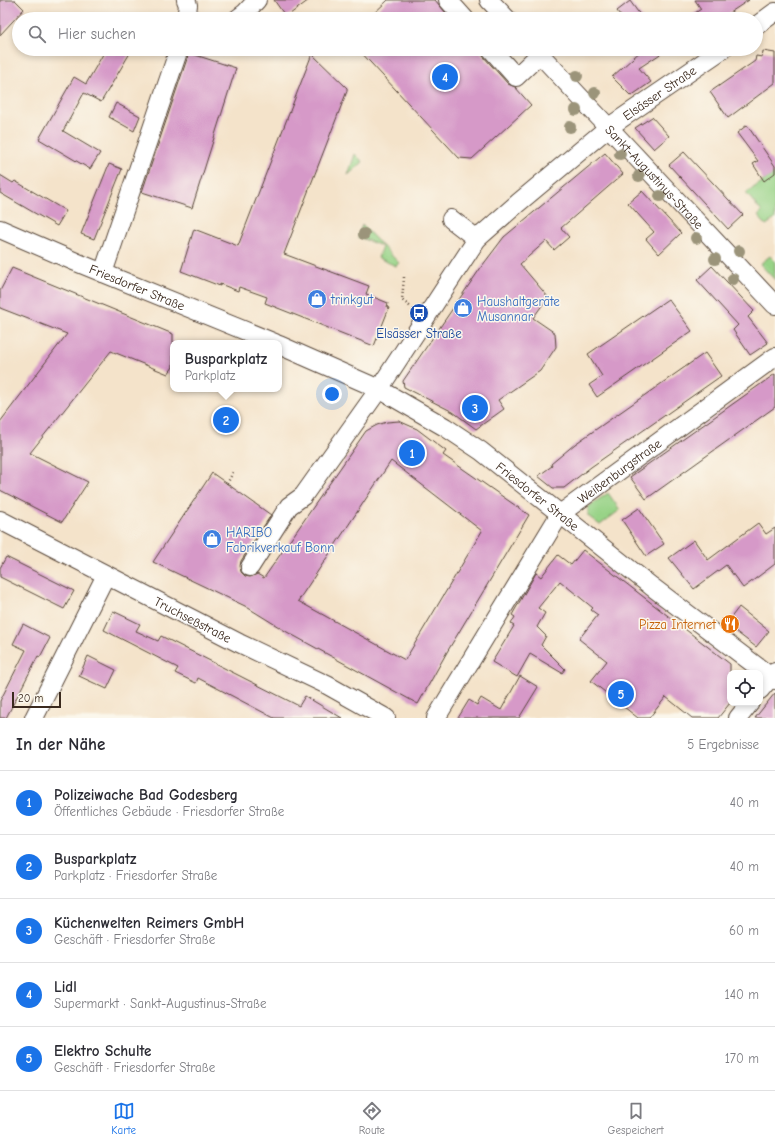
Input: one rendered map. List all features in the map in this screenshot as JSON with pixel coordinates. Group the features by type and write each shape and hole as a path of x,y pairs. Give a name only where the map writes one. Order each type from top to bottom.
{"street":[{"path":"186,0 188,5 187,12"},
{"path":"246,12 257,0"},
{"path":"448,0 459,12"},
{"path":"489,0 500,12"},
{"path":"763,21 775,12"},
{"path":"103,273 177,56"},
{"path":"497,56 516,77 534,56"},
{"name":"Sankt-Augustinus-Straße","path":"542,56 775,305"},
{"name":"Elsässer Straße","path":"250,567 289,506 303,496 379,389 477,240 518,203 609,127 713,56"},
{"path":"451,219 477,240"},
{"name":"Friesdorfer Straße","path":"0,229 268,340"},
{"name":"Friesdorfer Straße","path":"282,346 379,389 445,427 475,447 770,680"},
{"name":"Weißenburgstraße","path":"436,718 560,514 775,357"},
{"name":"Truchseßstraße","path":"0,520 238,643 326,685 386,718"},
{"path":"34,718 106,575"},
{"path":"738,718 748,706"}],"path":[{"path":"404,277 402,300 424,319"},
{"path":"227,484 233,472"}],"green space":[{"path":"355,154 363,162 348,175"},
{"path":"775,173 775,219 766,225 758,216 762,212 746,193"},
{"path":"362,225 399,263 396,266 378,258 382,246 358,237"},
{"path":"770,256 775,261 775,280 760,264"},
{"path":"608,493 620,510 600,525 588,516 588,507"}],"building":[{"path":"0,0 15,0 24,9 21,12 12,12 12,22 0,35"},
{"path":"274,0 309,0 293,12 282,12"},
{"path":"388,0 435,0 445,12 375,12"},
{"path":"695,0 749,0 731,12 696,12 701,9"},
{"path":"630,1 638,12 618,12 617,11"},
{"path":"763,51 775,53 775,83 728,118 710,92 755,61 756,56 762,57"},
{"path":"102,56 128,56 101,102 84,93 63,131 100,153 90,169 39,139 74,77 86,84"},
{"path":"188,56 198,56 236,68 192,208 142,192"},
{"path":"311,56 314,56 347,88 347,91 284,254 369,286 366,294 388,303 387,307 389,308 374,346 265,303 267,297 239,287 238,291 220,284 220,286 181,271 194,229 238,246"},
{"path":"364,56 483,56 508,84 515,87 531,105 472,159 459,158"},
{"path":"635,56 657,56 639,68 651,82 631,96 612,77"},
{"path":"116,103 140,116 134,131 109,117"},
{"path":"652,117 669,136 654,149 635,128"},
{"path":"747,125 775,166 775,173 764,181 753,164 758,161 737,133"},
{"path":"684,152 743,215 728,229 669,165"},
{"path":"605,153 623,174 561,228 569,237 554,250 546,241 520,264 548,297 533,318 555,333 556,347 540,371 498,400 504,409 476,429 453,412 404,387 403,381 482,266 504,237"},
{"path":"109,164 122,169 94,239 81,234"},
{"path":"0,175 13,183 15,181 66,211 57,226 0,193"},
{"path":"642,191 681,233 659,254 646,239 654,232 628,203"},
{"path":"712,266 754,311 748,317 768,343 750,355 733,330 738,325 697,280"},
{"path":"12,268 173,334 173,340 170,340 170,371 168,374 111,351 30,453 88,482 62,522 0,490 0,422 67,334 0,308 0,291"},
{"path":"668,299 692,331 597,397 589,385 602,376 588,354"},
{"path":"705,353 721,376 591,467 564,488 553,488 538,476 552,466 551,464 575,444"},
{"path":"775,374 775,407 646,499 630,477"},
{"path":"399,421 417,429 446,451 443,455 529,515 447,652 418,704 287,632 245,606 153,562 212,473 271,515 241,561 240,566 241,572 245,576 250,577 257,574 264,578 366,431 387,422","holes":["391,461 482,531 405,660 298,601"]},
{"path":"639,508 664,544 646,556 622,520"},
{"path":"758,523 766,534 775,528 775,564 743,588 726,565 694,589 669,558 694,540 708,560"},
{"path":"583,550 730,664 730,670 727,670 728,706 718,718 692,718 666,697 649,718 638,718 591,681 607,661 579,639 598,615 591,610 593,608 560,581 538,608 545,613 537,627 546,636 541,645 565,669 562,673 530,654 517,677 492,662 514,626 511,624 515,617 512,615 536,573 541,577 558,555 571,565"},
{"path":"6,557 74,591 64,609 0,577 0,568"},
{"path":"739,607 769,631 756,647 726,624"},
{"path":"113,611 140,624 136,631 158,641 161,636 299,706 305,696 342,718 274,718 198,678 196,683 175,673 178,668 104,630"},
{"path":"23,624 50,638 40,657 38,656 6,718 0,718 0,701 26,650 13,644"},
{"path":"88,656 116,670 107,689 79,676"},
{"path":"520,676 538,687 519,718 458,718 469,700 477,705 481,698 501,710"},
{"path":"775,693 775,718 755,718"}],"place":[{"name":"Lidl","path":"445,77"},
{"name":"trinkgut","path":"317,299"},
{"name":"Haushaltgeräte Musannar","path":"463,308"},
{"name":"Elsässer Straße","path":"419,313"},
{"name":"Küchenwelten Reimers GmbH","path":"475,408"},
{"name":"Busparkplatz","path":"226,420"},
{"name":"Polizeiwache Bad Godesberg","path":"412,453"},
{"name":"HARIBO Fabrikverkauf Bonn","path":"212,539"},
{"name":"Pizza Internet","path":"730,624"},
{"name":"Elektro Schulte","path":"621,694"}]}
